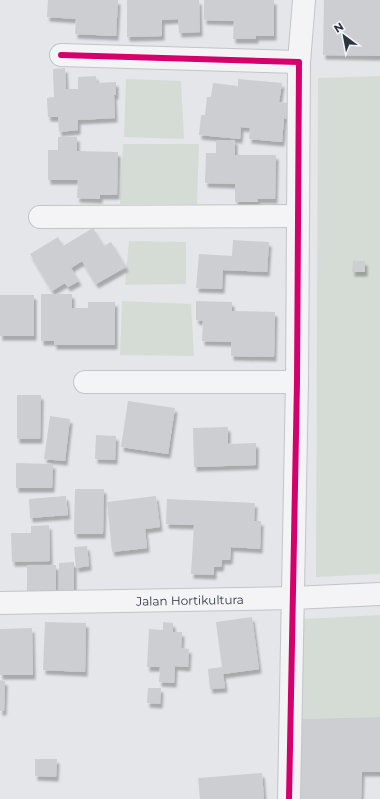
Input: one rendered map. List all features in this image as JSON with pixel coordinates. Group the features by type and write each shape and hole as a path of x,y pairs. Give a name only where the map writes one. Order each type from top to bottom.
{"street":[{"path":"289,799 297,382 299,62 304,0"},
{"path":"61,54 299,62"},
{"path":"40,217 298,216"},
{"path":"85,382 297,382"},
{"name":"Jalan Hortikultura","path":"0,603 293,598 380,594"}],"shaded area":[{"path":"380,76 380,574 316,577 318,78"},
{"path":"126,79 181,81 184,139 124,137"},
{"path":"123,144 199,144 197,204 120,204"},
{"path":"129,241 186,242 186,284 125,285"},
{"path":"122,301 191,304 194,356 120,355"},
{"path":"380,615 380,717 300,719 304,619"}],"building":[{"path":"48,0 118,0 116,36 75,34 76,19 47,17"},
{"path":"127,0 199,0 200,32 179,33 178,19 162,20 162,36 127,37"},
{"path":"204,0 274,0 274,36 256,36 256,39 233,39 234,21 204,20"},
{"path":"324,0 380,0 380,56 323,55"},
{"path":"65,68 66,89 78,89 78,77 96,76 97,83 116,82 116,95 114,95 115,118 78,120 78,130 59,132 58,117 48,117 47,98 54,97 53,69"},
{"path":"238,79 282,83 279,102 288,103 287,119 284,118 282,142 249,139 250,128 241,127 240,139 199,135 201,115 205,115 207,97 211,97 213,83 238,86"},
{"path":"58,137 77,137 77,151 118,152 117,195 100,195 100,199 77,198 78,180 48,180 48,150 58,150"},
{"path":"216,140 235,140 235,155 276,155 275,199 257,199 258,202 235,202 235,184 205,183 206,153 216,153"},
{"path":"93,228 104,246 111,242 126,267 96,284 82,261 71,268 79,281 68,287 65,283 52,291 30,254 58,237 63,246"},
{"path":"233,240 269,242 267,272 223,270 222,289 196,288 199,254 232,256"},
{"path":"353,261 365,261 365,272 352,272"},
{"path":"41,294 72,294 72,308 88,308 88,302 115,302 115,345 54,345 54,341 41,341"},
{"path":"0,295 34,295 34,336 0,336"},
{"path":"196,301 232,302 232,311 275,312 274,357 231,356 231,342 202,341 203,321 196,320"},
{"path":"17,395 41,395 40,439 17,439"},
{"path":"128,401 175,408 168,454 121,447"},
{"path":"50,416 70,419 65,461 44,459"},
{"path":"228,427 228,444 256,443 256,465 194,467 193,428"},
{"path":"96,435 116,436 115,460 95,459"},
{"path":"16,463 53,464 52,488 16,488"},
{"path":"75,489 104,489 103,534 74,534"},
{"path":"66,496 68,515 30,518 29,499"},
{"path":"156,496 160,527 145,529 147,548 112,552 107,502"},
{"path":"167,499 255,503 254,521 261,521 260,549 231,547 230,560 222,560 221,567 214,567 214,575 191,574 194,525 166,524"},
{"path":"49,525 50,561 12,562 11,533 31,533 31,526"},
{"path":"87,546 89,566 76,568 74,547"},
{"path":"74,562 74,592 59,592 59,563"},
{"path":"27,565 56,565 56,595 27,595"},
{"path":"252,617 259,669 223,674 225,688 210,689 208,669 222,667 216,622"},
{"path":"45,622 86,623 85,672 43,670"},
{"path":"163,622 173,623 173,632 182,632 181,648 189,649 188,667 175,666 174,683 159,682 160,667 147,667 149,629 163,630"},
{"path":"32,628 33,675 0,675 0,629"},
{"path":"0,680 5,681 4,711 0,711"},
{"path":"148,688 161,688 160,704 147,703"},
{"path":"380,717 380,772 362,772 361,799 301,799 300,719"},
{"path":"35,759 57,759 56,777 35,776"},
{"path":"262,773 264,799 200,799 198,778"}],"cycle path":[{"path":"61,55 299,62 297,382 289,799"}]}
